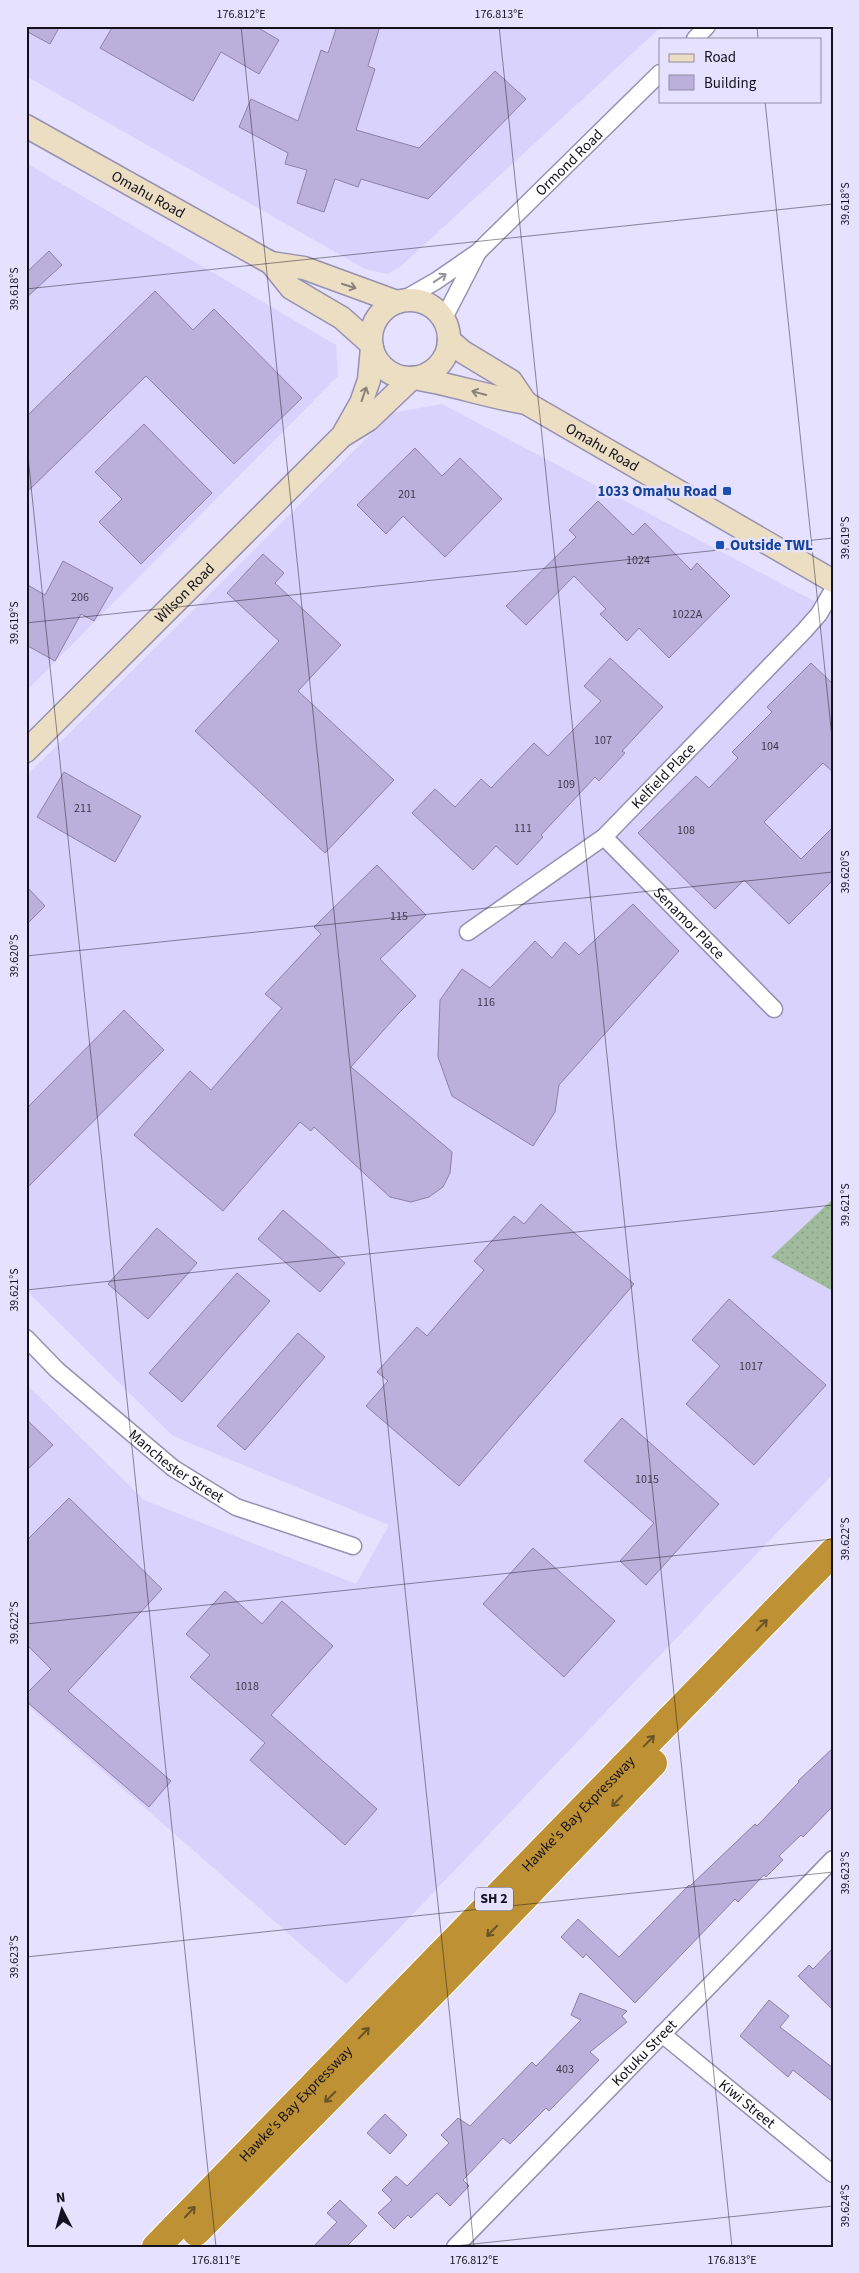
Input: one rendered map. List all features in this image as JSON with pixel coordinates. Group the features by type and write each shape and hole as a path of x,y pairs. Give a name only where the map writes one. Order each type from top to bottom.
{"highway":[{"name":"Hawke's Bay Expressway","path":"156,2247 833,1552"},
{"name":"Hawke's Bay Expressway","path":"182,2247 444,1981 833,1577"}],"main road":[{"name":"Omahu Road","path":"26,126 270,263 291,288 342,318 371,346"},
{"name":"Omahu Road","path":"270,263 304,268 343,284 399,302"},
{"path":"414,300 436,309 444,318 448,329 447,352 434,370 413,378 401,377 382,367 371,346 372,331 376,318 385,308 399,302 414,300"},
{"name":"Omahu Road","path":"449,340 462,352 511,381 526,403"},
{"name":"Wilson Road","path":"342,436 361,403 369,380 371,346"},
{"name":"Omahu Road","path":"413,378 526,403 833,581"},
{"name":"Wilson Road","path":"26,751 342,436 368,420 413,378"}],"street":[{"path":"696,38 707,26"},
{"name":"Ormond Road","path":"399,302 436,281 478,252 659,74"},
{"name":"Ormond Road","path":"444,318 478,252"},
{"name":"Kelfield Place","path":"468,932 604,837 804,631 819,614 833,590"},
{"name":"Senamor Place","path":"604,837 774,1010"},
{"name":"Manchester Street","path":"26,1338 57,1370 173,1468 236,1507 353,1546"},
{"name":"Kotuku Street","path":"455,2247 833,1858"},
{"name":"Kiwi Street","path":"662,2034 833,2174"}],"shaded area":[{"path":"26,26 662,26 400,267 387,274 365,269 26,76"},
{"path":"26,163 336,345 338,376 26,691"},
{"path":"442,404 833,611 833,1199 772,1257 833,1291 833,1474 346,1984 26,1704 26,1384 144,1500 356,1584 389,1525 173,1436 26,1290 26,776 392,413"}],"green space":[{"path":"833,1199 833,1291 771,1257"}],"building":[{"path":"26,26 60,26 50,44 26,31"},
{"path":"113,26 255,26 279,40 259,74 221,52 193,101 100,48"},
{"path":"337,26 380,26 368,66 375,69 356,130 419,148 495,71 526,99 428,199 361,179 358,187 335,179 324,212 297,203 307,170 285,164 288,153 239,127 251,99 298,121 321,50 328,53"},
{"path":"49,251 62,265 26,298 26,273"},
{"path":"155,291 193,330 214,309 302,398 234,464 146,376 26,493 26,417"},
{"path":"144,424 212,493 141,564 99,522 122,499 95,472"},
{"path":"415,448 442,476 460,458 502,499 445,557 403,516 386,534 357,505"},
{"path":"598,501 633,535 645,523 691,570 697,563 730,596 669,658 639,628 627,641 600,614 606,609 574,576 526,625 506,606 576,537 569,530"},
{"path":"263,554 284,573 275,583 341,645 298,691 394,780 325,853 195,731 279,641 227,593"},
{"path":"63,561 113,588 94,621 81,614 55,661 26,645 26,584 45,595"},
{"path":"610,658 663,707 622,751 625,753 599,781 595,777 541,835 543,837 517,865 496,846 473,870 412,813 435,789 455,807 481,779 491,788 534,743 548,756 601,701 584,686"},
{"path":"811,663 833,684 833,772 823,763 764,822 801,859 833,827 833,880 789,924 744,880 715,909 638,833 696,776 709,788 738,758 732,752 772,712 767,707"},
{"path":"64,772 141,816 115,862 37,817"},
{"path":"377,865 426,915 380,959 416,996 351,1067 452,1152 450,1173 443,1187 429,1197 411,1202 390,1197 314,1127 311,1131 300,1122 223,1211 134,1135 190,1071 211,1090 282,1008 265,994 321,934 314,927"},
{"path":"26,886 45,906 26,925"},
{"path":"633,904 679,951 559,1085 555,1112 533,1146 452,1096 438,1057 440,1000 462,969 490,988 535,941 552,958 565,942 579,955"},
{"path":"124,1010 164,1050 26,1189 26,1109"},
{"path":"541,1204 634,1284 459,1486 366,1406 388,1381 377,1372 417,1327 427,1336 484,1270 474,1261 514,1216 524,1224"},
{"path":"283,1210 345,1263 320,1292 258,1239"},
{"path":"157,1228 197,1263 148,1319 108,1284"},
{"path":"237,1273 270,1301 182,1402 149,1373"},
{"path":"729,1299 826,1385 754,1465 686,1404 720,1366 692,1340"},
{"path":"298,1333 325,1357 245,1450 217,1426"},
{"path":"622,1418 719,1504 646,1585 620,1561 654,1523 584,1461"},
{"path":"26,1419 53,1445 26,1471"},
{"path":"69,1498 162,1589 68,1691 171,1781 149,1807 26,1701 26,1694 51,1669 26,1644 26,1541"},
{"path":"533,1548 615,1621 564,1677 483,1604"},
{"path":"225,1591 262,1624 282,1601 333,1646 271,1715 377,1809 345,1845 250,1760 265,1743 190,1677 210,1655 186,1634"},
{"path":"833,1748 833,1806 803,1837 801,1835 779,1856 783,1860 766,1877 764,1875 738,1902 735,1899 635,2003 586,1954 583,1958 561,1937 578,1919 619,1957 689,1885 755,1824 757,1826 798,1781"},
{"path":"833,1948 833,2010 798,1976 809,1965 813,1969"},
{"path":"580,1993 627,2011 622,2016 627,2022 590,2052 599,2060 549,2111 546,2108 510,2144 503,2138 463,2180 469,2186 450,2206 437,2193 411,2218 408,2215 394,2229 378,2213 392,2200 382,2190 396,2176 407,2186 449,2143 441,2135 458,2118 470,2126 532,2062 536,2066 581,2020 571,2015"},
{"path":"769,2000 789,2016 780,2027 833,2068 833,2102 793,2070 788,2077 740,2036"},
{"path":"385,2114 407,2135 390,2154 367,2133"},
{"path":"340,2200 367,2226 346,2247 313,2247 337,2222 327,2213"}],"place":[{"name":"1033 Omahu Road","path":"727,491"},
{"name":"Outside TWL","path":"720,545"}]}
